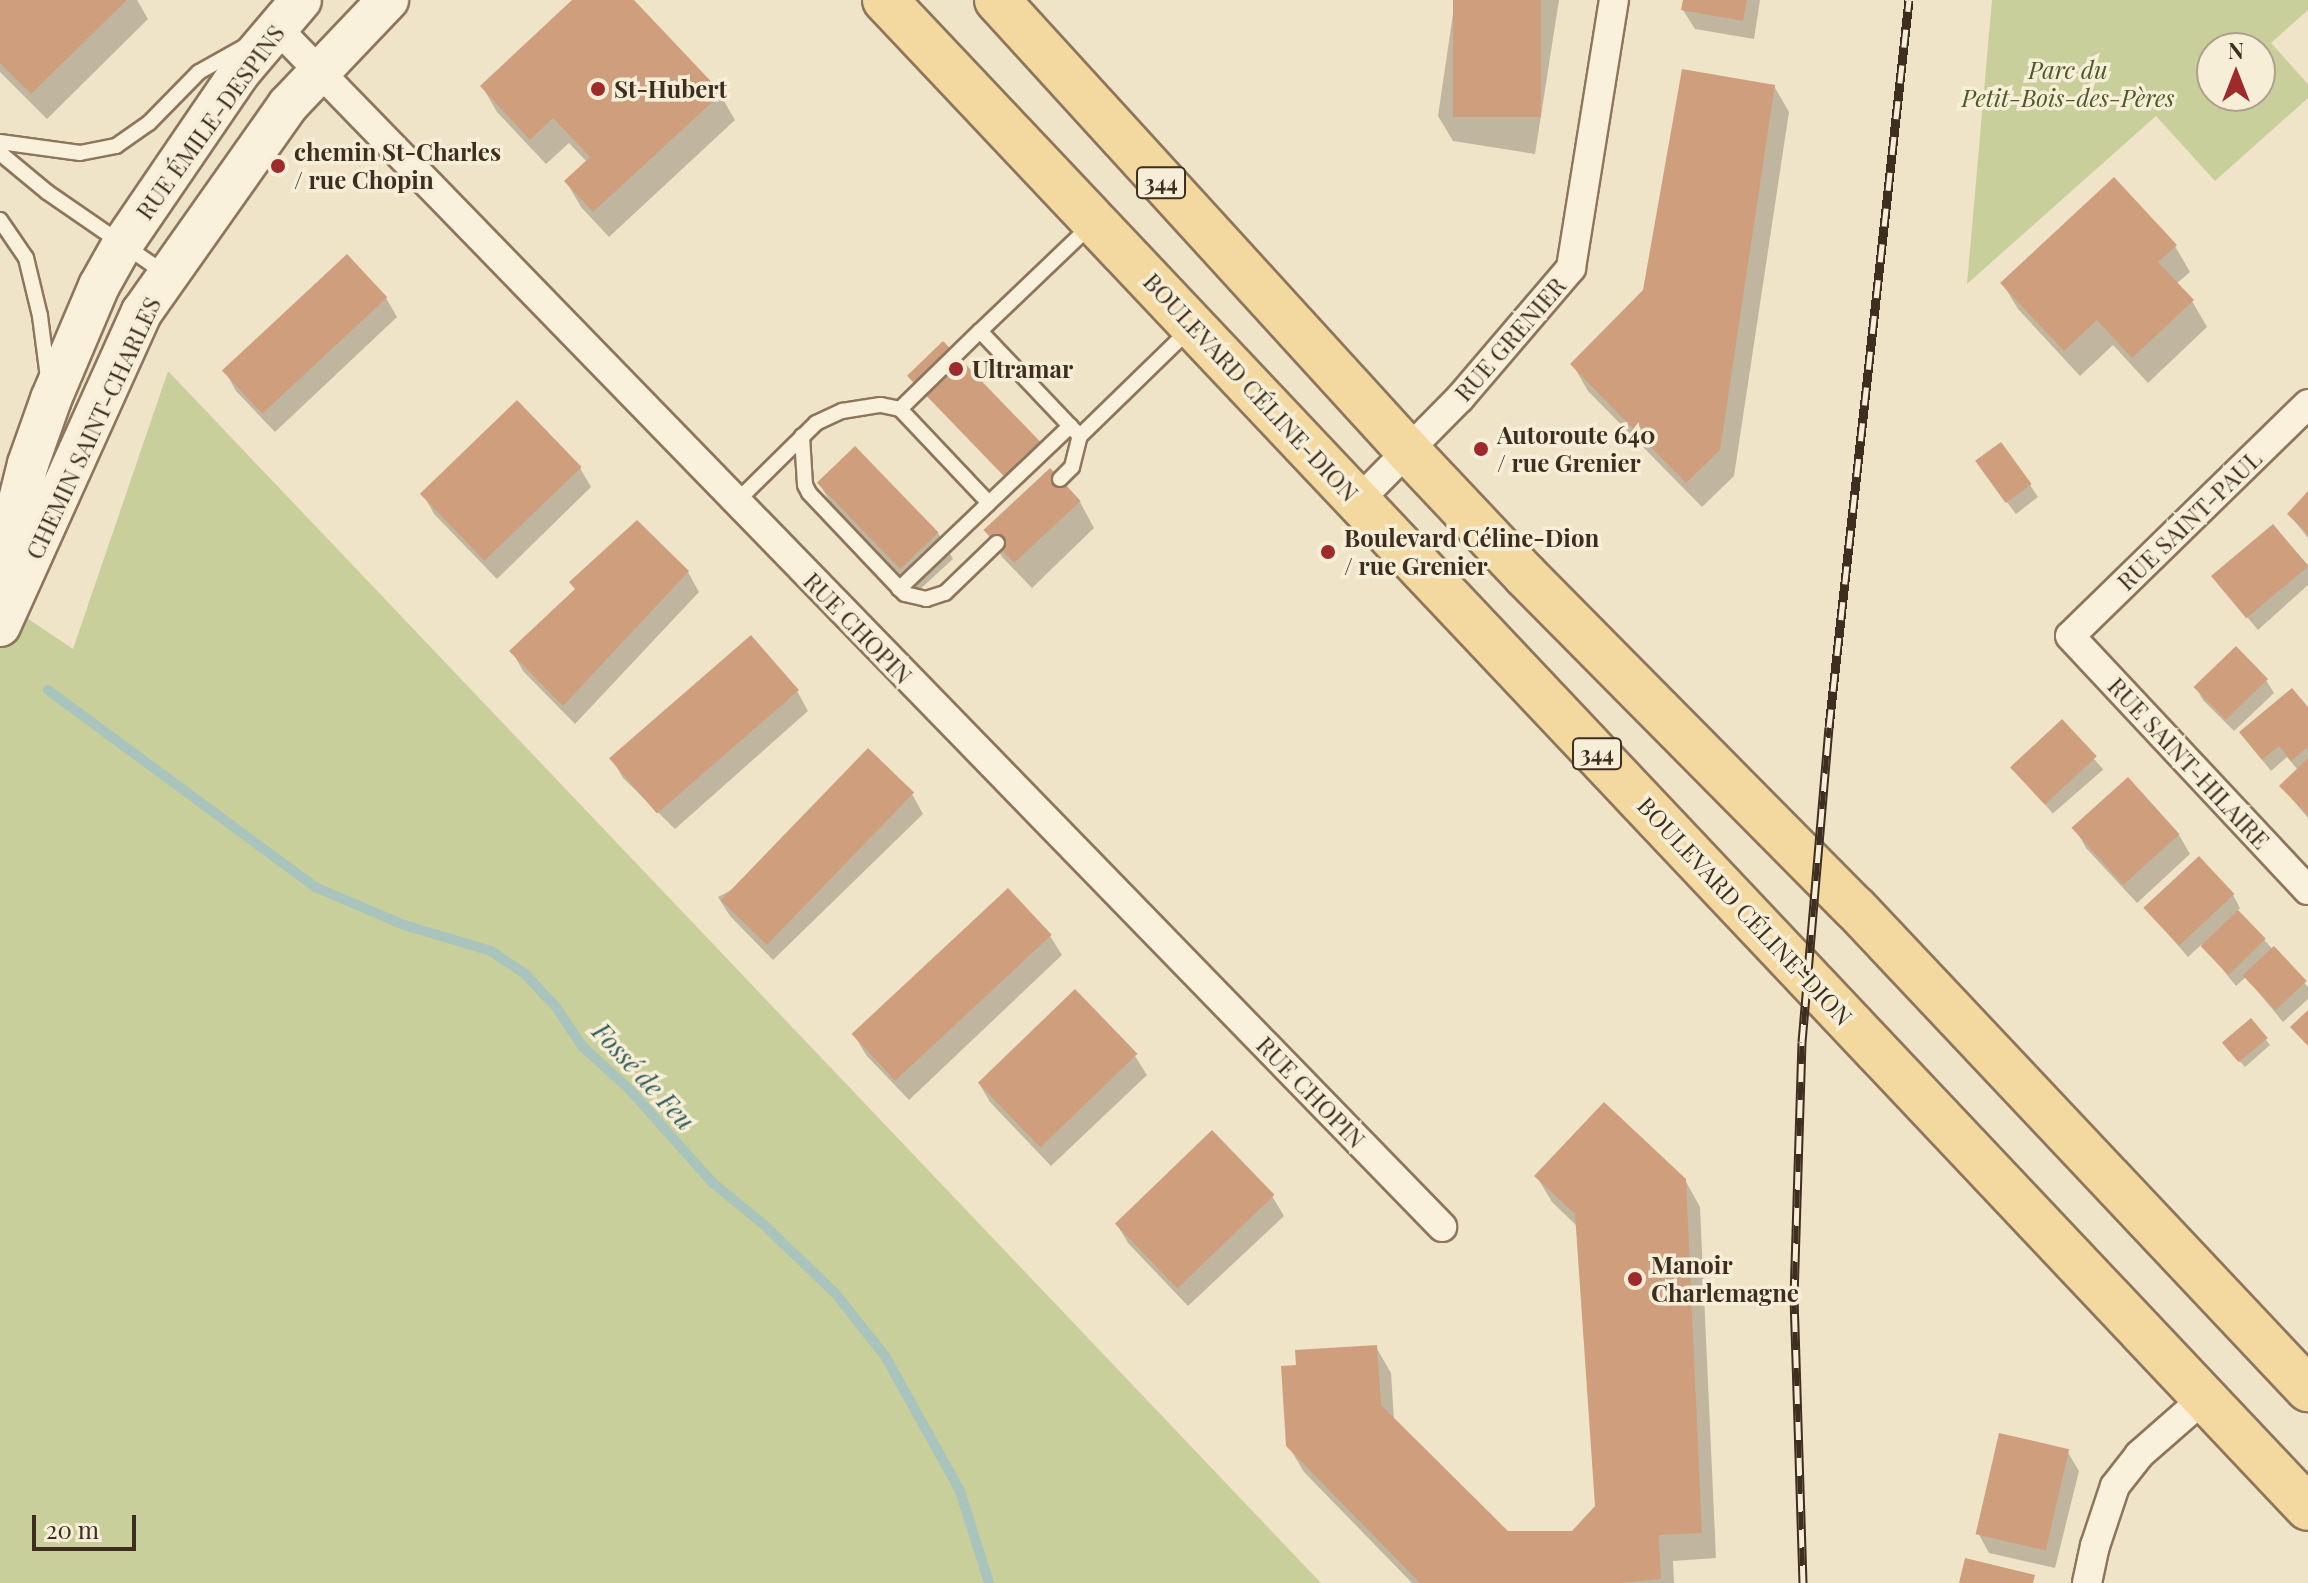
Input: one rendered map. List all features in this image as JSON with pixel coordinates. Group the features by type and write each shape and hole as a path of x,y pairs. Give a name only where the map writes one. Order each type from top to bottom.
{"main road":[{"path":"166,274 261,141 318,71 388,0"},
{"name":"BOULEVARD CÉLINE-DION","path":"885,0 2308,1508"},
{"name":"344","path":"997,0 1525,575 1855,908 2308,1389"},
{"name":"RUE ÉMILE-DESPINS","path":"122,245 240,72 289,14"},
{"name":"CHEMIN SAINT-CHARLES","path":"0,626 36,484 51,399 99,286 122,245"},
{"name":"CHEMIN SAINT-CHARLES","path":"0,610 11,532 36,484 166,274"}],"street":[{"name":"RUE GRENIER","path":"1359,500 1410,453 1571,268 1576,255 1614,0"},
{"name":"RUE CHOPIN","path":"289,14 318,71 1442,1227"},
{"name":"RUE SAINT-PAUL","path":"2070,636 2308,404"},
{"name":"RUE SAINT-HILAIRE","path":"2070,636 2308,890"},
{"path":"2087,1583 2095,1546 2115,1486 2139,1455 2204,1398"}],"lane":[{"path":"0,142 80,153 116,146 149,123 199,72 289,14"},
{"path":"0,153 47,192 166,274"},
{"path":"0,220 26,258 51,399"},
{"path":"900,409 1095,222"},
{"path":"899,589 989,503 1194,326"},
{"path":"980,331 1075,431 1072,467 1060,479"},
{"path":"735,503 824,417 881,405 900,409 989,503"},
{"path":"802,436 805,485 809,493 899,589 916,599 936,598 997,543"}],"green space":[{"name":"Parc du Petit-Bois-des-Pères","path":"1992,0 2308,0 2308,10 2276,39 2276,32 2196,32 2196,112 2276,112 2276,49 2308,84 2308,98 2215,181 2156,116 1967,284"},
{"path":"168,371 1321,1583 0,1583 0,600 73,649"}],"building":[{"path":"0,0 127,0 31,94 0,63"},
{"path":"572,0 634,0 722,93 593,212 564,181 590,157 553,118 530,140 480,86"},
{"path":"1453,0 1541,0 1541,117 1453,117"},
{"path":"1683,0 1747,0 1743,21 1681,10"},
{"path":"1682,69 1775,85 1720,450 1686,483 1570,364 1643,290"},
{"path":"2114,177 2177,245 2158,262 2194,300 2132,358 2097,320 2064,351 2000,283"},
{"path":"347,254 387,297 262,414 222,371"},
{"path":"943,341 1041,442 1005,477 907,376"},
{"path":"517,400 582,467 484,561 420,494"},
{"path":"2001,442 2032,484 2006,503 1975,461"},
{"path":"855,446 938,532 900,569 817,483"},
{"path":"1050,468 1081,501 1014,563 983,530"},
{"path":"2308,491 2308,534 2287,514"},
{"path":"637,520 689,571 563,706 509,651 575,589 569,582"},
{"path":"2273,524 2308,566 2246,618 2211,576"},
{"path":"751,635 799,690 657,813 609,758"},
{"path":"2236,646 2268,679 2226,720 2194,687"},
{"path":"2292,688 2308,707 2308,747 2291,761 2279,746 2262,760 2239,732"},
{"path":"2062,719 2097,756 2045,805 2010,767"},
{"path":"868,748 914,792 767,945 721,901"},
{"path":"2308,758 2308,815 2279,786"},
{"path":"2128,777 2180,834 2123,885 2072,828"},
{"path":"2199,856 2234,894 2179,946 2143,908"},
{"path":"1008,888 1052,935 895,1081 851,1034"},
{"path":"2238,910 2266,939 2228,975 2201,946"},
{"path":"2274,946 2307,981 2275,1010 2243,975"},
{"path":"1075,989 1138,1054 1040,1148 978,1083"},
{"path":"2308,1010 2308,1046 2290,1027"},
{"path":"2251,1018 2268,1038 2239,1062 2222,1042"},
{"name":"Manoir Charlemagne","path":"1604,1102 1686,1179 1702,1533 1659,1535 1661,1579 1619,1583 1420,1583 1286,1446 1281,1366 1296,1365 1295,1350 1377,1345 1381,1405 1508,1531 1572,1531 1595,1506 1575,1214 1534,1176"},
{"path":"1212,1130 1275,1195 1177,1289 1115,1224"},
{"path":"1999,1433 2069,1449 2046,1551 1976,1534"},
{"path":"1965,1558 2035,1575 2033,1583 1959,1583"}],"waterway":[{"name":"Fossé de Feu","path":"48,690 315,887 404,925 491,951 525,974 556,1007 582,1046 630,1090 713,1183 762,1223 835,1293 885,1356 960,1491 989,1583"}],"railway":[{"path":"1803,1583 1794,1297 1802,1042 1829,727 1909,0"}],"place":[{"name":"St-Hubert","path":"598,89"},
{"name":"chemin St-Charles / rue Chopin","path":"278,166"},
{"name":"Ultramar","path":"956,369"},
{"name":"Autoroute 640 / rue Grenier","path":"1481,449"},
{"name":"Boulevard Céline-Dion / rue Grenier","path":"1328,552"},
{"name":"Manoir Charlemagne","path":"1635,1279"}]}
